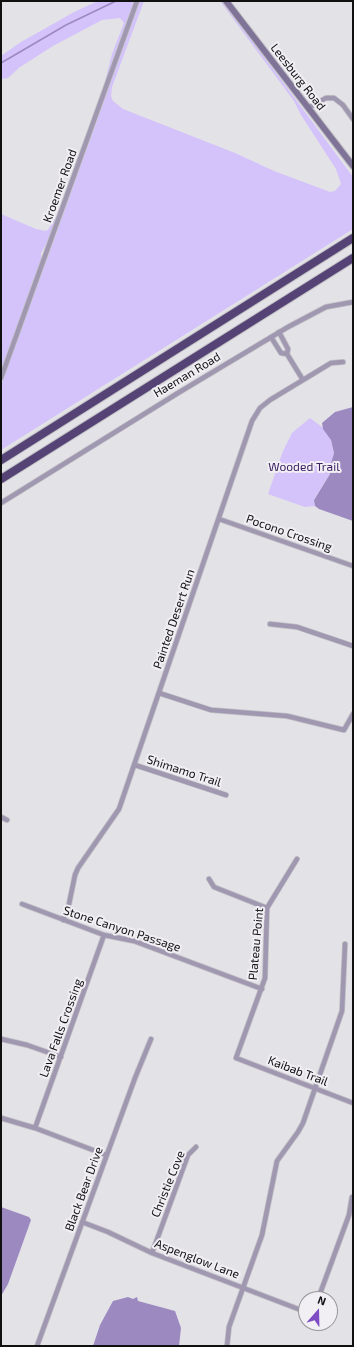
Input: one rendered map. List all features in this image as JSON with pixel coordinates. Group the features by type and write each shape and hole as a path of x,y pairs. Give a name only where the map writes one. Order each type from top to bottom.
{"highway":[{"path":"1,460 353,238"},
{"path":"1,479 353,258"}],"main road":[{"name":"Leesburg Road","path":"226,1 353,166"}],"street":[{"name":"Kroemer Road","path":"1,378 137,1"},
{"path":"308,108 326,98 334,98 343,105 353,119"},
{"name":"Haeman Road","path":"1,503 279,332 326,307 353,302"},
{"path":"279,332 288,349 287,354 303,380"},
{"path":"271,337 281,353 287,354"},
{"name":"Painted Desert Run","path":"63,920 69,904 75,875 78,868 119,809 255,416 264,404 303,380 331,363 343,362"},
{"name":"Pocono Crossing","path":"219,519 353,566"},
{"path":"270,624 297,627 353,646"},
{"path":"159,693 211,710 287,716 344,730 353,714"},
{"name":"Shimamo Trail","path":"134,765 226,795"},
{"path":"1,817 7,820"},
{"name":"Plateau Point","path":"236,1058 265,978 267,908 297,859"},
{"path":"209,879 214,887 267,908"},
{"name":"Stone Canyon Passage","path":"22,904 104,935 134,941 262,989"},
{"name":"Lava Falls Crossing","path":"35,1128 104,935"},
{"path":"227,1346 229,1327 262,1235 277,1160 298,1132 342,1012 345,944"},
{"path":"1,1039 27,1045 61,1057"},
{"name":"Black Bear Drive","path":"37,1346 134,1078 151,1039"},
{"name":"Kaibab Trail","path":"236,1058 353,1103"},
{"path":"1,1118 35,1128 106,1155"},
{"name":"Christie Cove","path":"152,1253 188,1155 196,1147"},
{"path":"321,1291 349,1215 352,1197"},
{"name":"Aspenglow Lane","path":"82,1222 108,1232 152,1253 298,1309"}],"green space":[{"path":"98,1 134,1 104,85 112,54 124,23 120,18 102,20 53,46 20,67 8,78 1,79 1,56 21,42 76,11"},
{"path":"140,1 144,1 112,87 111,96 113,101 123,109 235,153 274,171 330,192 335,191 341,184 336,169 301,115 294,101 220,1 223,1 353,177 353,229 1,450 1,385 7,369 1,371 1,214 36,229 45,231 48,230 56,217 67,190 47,243 41,253 41,262 31,286 34,295"},
{"name":"Wooded Trail","path":"310,418 322,427 330,437 334,453 329,470 330,474 314,499 315,506 305,507 268,494 283,451 292,433"}],"shaded area":[{"path":"353,407 353,521 319,509 315,506 314,500 330,474 329,470 334,453 331,440 323,429 322,423 335,412"},
{"path":"1,1207 29,1217 31,1220 8,1284 1,1296"},
{"path":"128,1297 133,1299 137,1297 138,1301 175,1311 181,1328 179,1346 93,1346 100,1325 113,1301"}],"waterway":[{"path":"1,63 66,25 116,1"}]}
